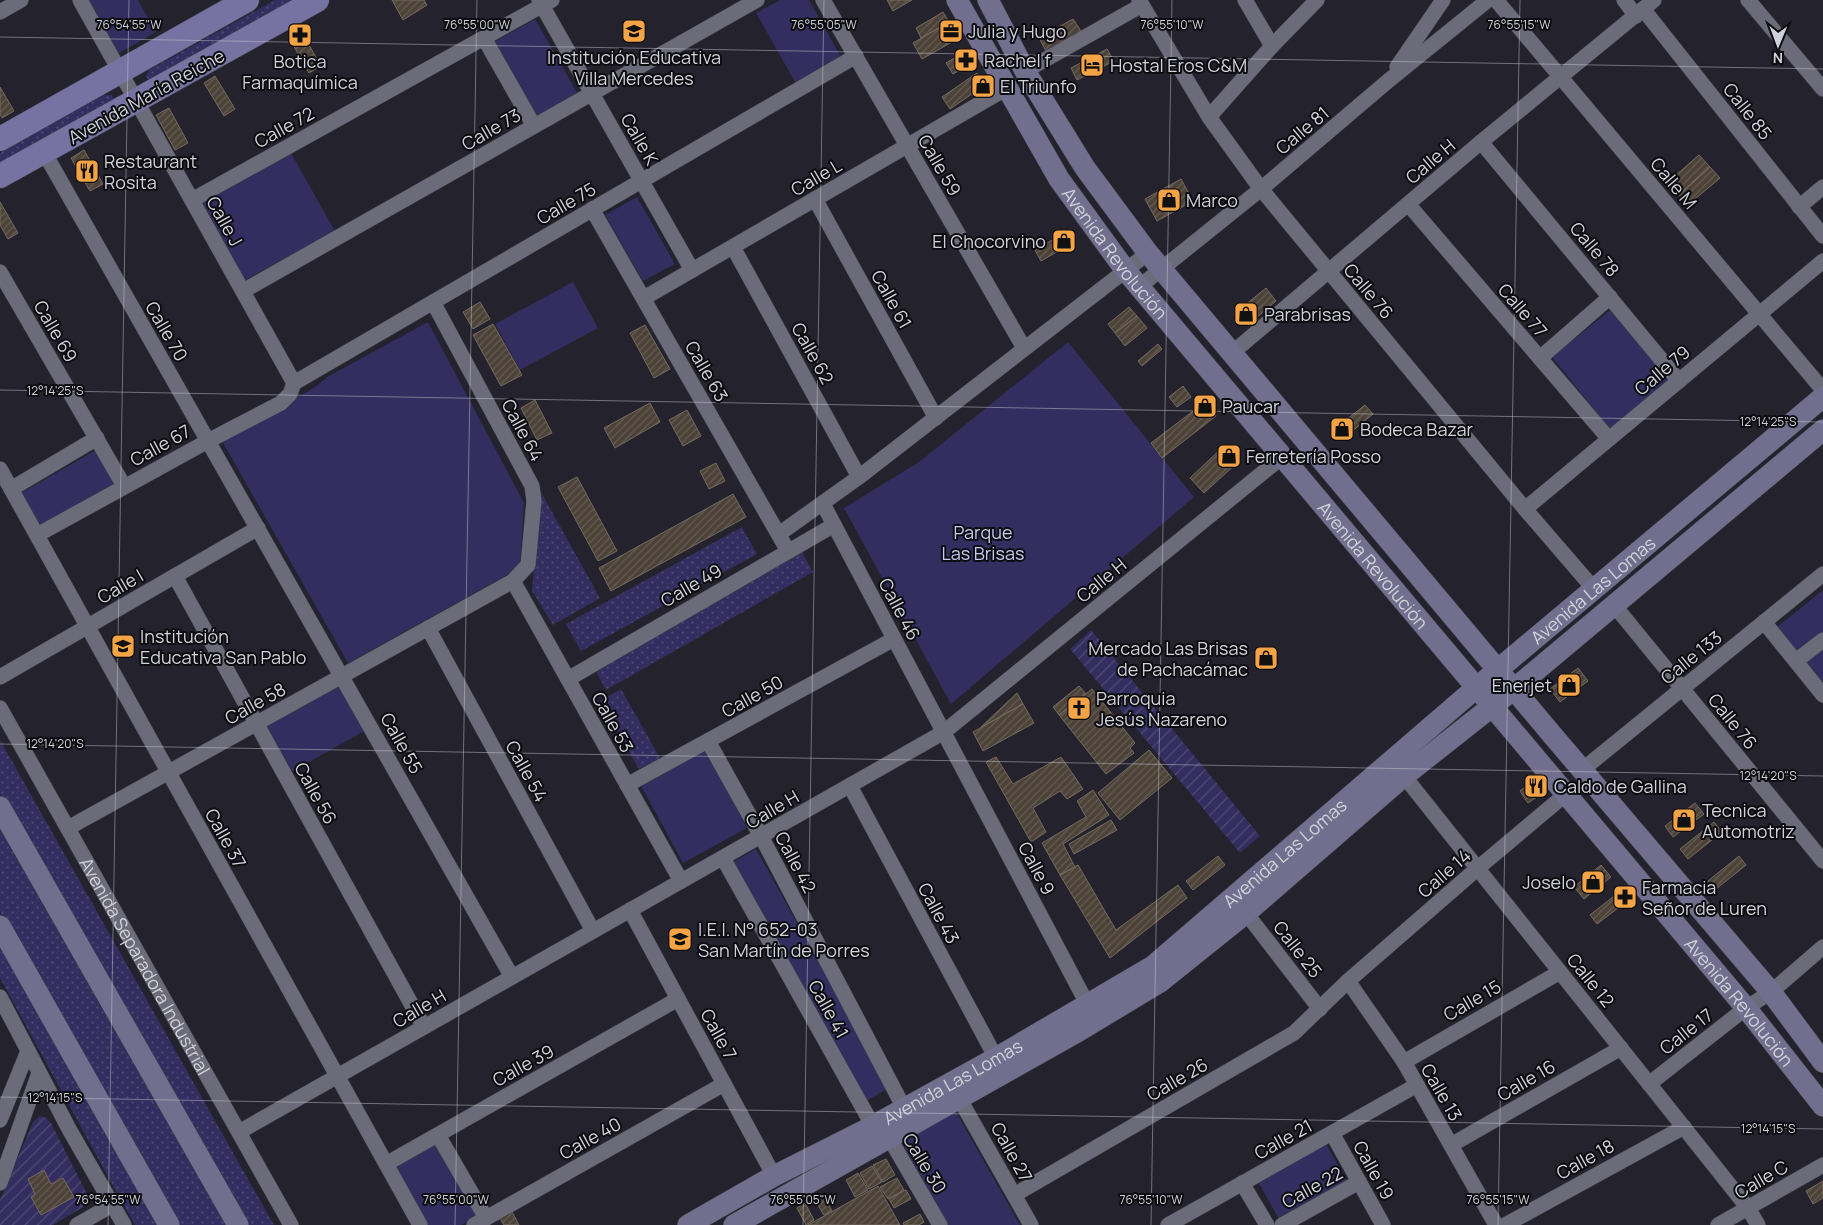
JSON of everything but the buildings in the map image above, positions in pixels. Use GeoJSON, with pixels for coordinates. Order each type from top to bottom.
{"type":"FeatureCollection","features":[{"type":"Feature","properties":{"kind":"main road","name":"Avenida María Reiche"},"geometry":{"type":"LineString","coordinates":[[0,139],[247,0]]}},
{"type":"Feature","properties":{"kind":"main road","name":"Avenida María Reiche"},"geometry":{"type":"LineString","coordinates":[[0,176],[318,0]]}},
{"type":"Feature","properties":{"kind":"street"},"geometry":{"type":"LineString","coordinates":[[0,12],[21,0]]}},
{"type":"Feature","properties":{"kind":"street","name":"Calle J"},"geometry":{"type":"LineString","coordinates":[[80,0],[294,382]]}},
{"type":"Feature","properties":{"kind":"street","name":"Calle 73"},"geometry":{"type":"LineString","coordinates":[[243,291],[757,0]]}},
{"type":"Feature","properties":{"kind":"street","name":"Calle 59"},"geometry":{"type":"LineString","coordinates":[[823,0],[1024,348]]}},
{"type":"Feature","properties":{"kind":"street","name":"Avenida Revolución"},"geometry":{"type":"LineString","coordinates":[[957,0],[1059,179],[1132,279],[1746,1008],[1823,1106]]}},
{"type":"Feature","properties":{"kind":"street","name":"Avenida Revolución"},"geometry":{"type":"LineString","coordinates":[[988,0],[1025,71],[1085,168],[1154,261],[1771,992],[1823,1062]]}},
{"type":"Feature","properties":{"kind":"street"},"geometry":{"type":"LineString","coordinates":[[1245,0],[1272,46]]}},
{"type":"Feature","properties":{"kind":"street"},"geometry":{"type":"LineString","coordinates":[[1209,116],[1272,46],[1317,0]]}},
{"type":"Feature","properties":{"kind":"street"},"geometry":{"type":"LineString","coordinates":[[1388,81],[1443,0]]}},
{"type":"Feature","properties":{"kind":"street","name":"Calle 81"},"geometry":{"type":"LineString","coordinates":[[1132,279],[1154,261],[1261,190],[1388,81],[1488,0]]}},
{"type":"Feature","properties":{"kind":"street","name":"Calle M"},"geometry":{"type":"LineString","coordinates":[[1496,0],[1823,390]]}},
{"type":"Feature","properties":{"kind":"street","name":"Calle 85"},"geometry":{"type":"LineString","coordinates":[[1624,0],[1644,8],[1823,236]]}},
{"type":"Feature","properties":{"kind":"street"},"geometry":{"type":"LineString","coordinates":[[1748,0],[1823,88]]}},
{"type":"Feature","properties":{"kind":"street","name":"Calle K"},"geometry":{"type":"LineString","coordinates":[[545,2],[592,93],[692,270]]}},
{"type":"Feature","properties":{"kind":"street","name":"Calle 72"},"geometry":{"type":"LineString","coordinates":[[192,200],[484,38],[545,2]]}},
{"type":"Feature","properties":{"kind":"street"},"geometry":{"type":"LineString","coordinates":[[1025,71],[1141,2]]}},
{"type":"Feature","properties":{"kind":"street","name":"Calle 76"},"geometry":{"type":"LineString","coordinates":[[1141,2],[1209,116],[1261,190],[1525,509],[1594,589]]}},
{"type":"Feature","properties":{"kind":"street","name":"Calle H"},"geometry":{"type":"LineString","coordinates":[[1232,353],[1644,8]]}},
{"type":"Feature","properties":{"kind":"street"},"geometry":{"type":"LineString","coordinates":[[484,38],[534,126]]}},
{"type":"Feature","properties":{"kind":"street","name":"Calle 75"},"geometry":{"type":"LineString","coordinates":[[294,382],[856,56]]}},
{"type":"Feature","properties":{"kind":"street","name":"Calle L"},"geometry":{"type":"LineString","coordinates":[[644,298],[1007,88]]}},
{"type":"Feature","properties":{"kind":"street","name":"Calle 78"},"geometry":{"type":"LineString","coordinates":[[1482,142],[1679,380]]}},
{"type":"Feature","properties":{"kind":"street","name":"Calle 70"},"geometry":{"type":"LineString","coordinates":[[44,152],[258,528]]}},
{"type":"Feature","properties":{"kind":"street"},"geometry":{"type":"LineString","coordinates":[[1800,207],[1823,187]]}},
{"type":"Feature","properties":{"kind":"street","name":"Calle 61"},"geometry":{"type":"LineString","coordinates":[[816,199],[936,418]]}},
{"type":"Feature","properties":{"kind":"street","name":"Calle 77"},"geometry":{"type":"LineString","coordinates":[[1408,204],[1609,439]]}},
{"type":"Feature","properties":{"kind":"street","name":"Calle 63"},"geometry":{"type":"LineString","coordinates":[[592,209],[788,551]]}},
{"type":"Feature","properties":{"kind":"street","name":"Calle 62"},"geometry":{"type":"LineString","coordinates":[[733,247],[860,477]]}},
{"type":"Feature","properties":{"kind":"street"},"geometry":{"type":"LineString","coordinates":[[779,534],[860,477],[1024,348],[1132,279],[1154,261]]}},
{"type":"Feature","properties":{"kind":"street","name":"Calle 79"},"geometry":{"type":"LineString","coordinates":[[1525,509],[1823,261]]}},
{"type":"Feature","properties":{"kind":"street","name":"Calle 69"},"geometry":{"type":"LineString","coordinates":[[0,272],[124,486]]}},
{"type":"Feature","properties":{"kind":"street"},"geometry":{"type":"LineString","coordinates":[[1540,358],[1610,297]]}},
{"type":"Feature","properties":{"kind":"street","name":"Calle 64"},"geometry":{"type":"LineString","coordinates":[[433,302],[532,486],[534,501],[528,565],[513,581]]}},
{"type":"Feature","properties":{"kind":"street","name":"Calle 67"},"geometry":{"type":"LineString","coordinates":[[37,535],[124,486],[281,403],[290,394],[294,382]]}},
{"type":"Feature","properties":{"kind":"street","name":"Avenida Las Lomas"},"geometry":{"type":"LineString","coordinates":[[745,1222],[960,1098],[1092,1013],[1153,966],[1476,688],[1823,396]]}},
{"type":"Feature","properties":{"kind":"street","name":"Avenida Las Lomas"},"geometry":{"type":"LineString","coordinates":[[688,1225],[774,1176],[873,1126],[996,1058],[1160,982],[1246,913],[1404,776],[1514,689],[1823,430]]}},
{"type":"Feature","properties":{"kind":"street"},"geometry":{"type":"LineString","coordinates":[[11,489],[97,438]]}},
{"type":"Feature","properties":{"kind":"street","name":"Calle H"},"geometry":{"type":"LineString","coordinates":[[239,1132],[944,732],[1282,457]]}},
{"type":"Feature","properties":{"kind":"street","name":"Calle 37"},"geometry":{"type":"LineString","coordinates":[[0,470],[420,1225]]}},
{"type":"Feature","properties":{"kind":"street","name":"Calle 46"},"geometry":{"type":"LineString","coordinates":[[823,504],[944,732]]}},
{"type":"Feature","properties":{"kind":"street","name":"Calle 49"},"geometry":{"type":"LineString","coordinates":[[568,679],[834,524]]}},
{"type":"Feature","properties":{"kind":"street","name":"Calle I"},"geometry":{"type":"LineString","coordinates":[[0,677],[258,528]]}},
{"type":"Feature","properties":{"kind":"street","name":"Calle 55"},"geometry":{"type":"LineString","coordinates":[[258,528],[512,977]]}},
{"type":"Feature","properties":{"kind":"street","name":"Calle 133"},"geometry":{"type":"LineString","coordinates":[[1582,770],[1823,574]]}},
{"type":"Feature","properties":{"kind":"street","name":"Calle 56"},"geometry":{"type":"LineString","coordinates":[[176,576],[424,1027]]}},
{"type":"Feature","properties":{"kind":"street","name":"Calle 58"},"geometry":{"type":"LineString","coordinates":[[68,828],[513,581]]}},
{"type":"Feature","properties":{"kind":"street","name":"Calle 53"},"geometry":{"type":"LineString","coordinates":[[513,581],[681,881]]}},
{"type":"Feature","properties":{"kind":"street","name":"Calle 76"},"geometry":{"type":"LineString","coordinates":[[1614,604],[1823,861]]}},
{"type":"Feature","properties":{"kind":"street"},"geometry":{"type":"LineString","coordinates":[[1764,622],[1823,695]]}},
{"type":"Feature","properties":{"kind":"street","name":"Calle 54"},"geometry":{"type":"LineString","coordinates":[[428,628],[594,931]]}},
{"type":"Feature","properties":{"kind":"street","name":"Calle 50"},"geometry":{"type":"LineString","coordinates":[[627,785],[894,639]]}},
{"type":"Feature","properties":{"kind":"street"},"geometry":{"type":"LineString","coordinates":[[1796,661],[1823,640]]}},
{"type":"Feature","properties":{"kind":"street","name":"Avenida Separadora Industrial"},"geometry":{"type":"LineString","coordinates":[[0,708],[291,1225]]}},
{"type":"Feature","properties":{"kind":"street","name":"Calle 9"},"geometry":{"type":"LineString","coordinates":[[944,732],[1092,1013]]}},
{"type":"Feature","properties":{"kind":"street","name":"Calle 42"},"geometry":{"type":"LineString","coordinates":[[708,741],[761,836],[904,1108]]}},
{"type":"Feature","properties":{"kind":"street","name":"Calle 12"},"geometry":{"type":"LineString","coordinates":[[1404,776],[1748,1208],[1758,1225]]}},
{"type":"Feature","properties":{"kind":"street","name":"Calle 43"},"geometry":{"type":"LineString","coordinates":[[850,786],[996,1058]]}},
{"type":"Feature","properties":{"kind":"street","name":"Calle 14"},"geometry":{"type":"LineString","coordinates":[[1348,981],[1566,794]]}},
{"type":"Feature","properties":{"kind":"street"},"geometry":{"type":"LineString","coordinates":[[0,807],[238,1225]]}},
{"type":"Feature","properties":{"kind":"street","name":"Calle 41"},"geometry":{"type":"LineString","coordinates":[[723,858],[873,1126]]}},
{"type":"Feature","properties":{"kind":"street","name":"Calle 7"},"geometry":{"type":"LineString","coordinates":[[630,910],[774,1176]]}},
{"type":"Feature","properties":{"kind":"street","name":"Calle 25"},"geometry":{"type":"LineString","coordinates":[[1246,913],[1320,1009]]}},
{"type":"Feature","properties":{"kind":"street"},"geometry":{"type":"LineString","coordinates":[[0,926],[169,1225]]}},
{"type":"Feature","properties":{"kind":"street","name":"Calle 17"},"geometry":{"type":"LineString","coordinates":[[1650,1084],[1746,1008],[1771,992],[1823,947]]}},
{"type":"Feature","properties":{"kind":"street","name":"Calle 15"},"geometry":{"type":"LineString","coordinates":[[1404,1062],[1560,972]]}},
{"type":"Feature","properties":{"kind":"street","name":"Calle 26"},"geometry":{"type":"LineString","coordinates":[[1014,1195],[1294,1033],[1348,981]]}},
{"type":"Feature","properties":{"kind":"street","name":"Calle 13"},"geometry":{"type":"LineString","coordinates":[[1348,981],[1404,1062],[1496,1225]]}},
{"type":"Feature","properties":{"kind":"street"},"geometry":{"type":"LineString","coordinates":[[0,997],[39,1073],[124,1225]]}},
{"type":"Feature","properties":{"kind":"street","name":"Calle 39"},"geometry":{"type":"LineString","coordinates":[[386,1164],[678,999]]}},
{"type":"Feature","properties":{"kind":"street","name":"Calle 16"},"geometry":{"type":"LineString","coordinates":[[1451,1145],[1621,1048]]}},
{"type":"Feature","properties":{"kind":"street"},"geometry":{"type":"LineString","coordinates":[[0,1120],[7,1085],[28,1051]]}},
{"type":"Feature","properties":{"kind":"street"},"geometry":{"type":"LineString","coordinates":[[0,1182],[39,1073]]}},
{"type":"Feature","properties":{"kind":"street","name":"Calle 40"},"geometry":{"type":"LineString","coordinates":[[480,1222],[724,1084]]}},
{"type":"Feature","properties":{"kind":"street"},"geometry":{"type":"LineString","coordinates":[[7,1085],[31,1095]]}},
{"type":"Feature","properties":{"kind":"street","name":"Calle 21"},"geometry":{"type":"LineString","coordinates":[[1168,1225],[1417,1085]]}},
{"type":"Feature","properties":{"kind":"street","name":"Calle 27"},"geometry":{"type":"LineString","coordinates":[[960,1098],[1031,1225]]}},
{"type":"Feature","properties":{"kind":"street","name":"Calle 30"},"geometry":{"type":"LineString","coordinates":[[873,1126],[890,1139],[940,1225]]}},
{"type":"Feature","properties":{"kind":"street","name":"Calle 18"},"geometry":{"type":"LineString","coordinates":[[1505,1225],[1684,1127]]}},
{"type":"Feature","properties":{"kind":"street","name":"Calle 19"},"geometry":{"type":"LineString","coordinates":[[1332,1133],[1383,1225]]}},
{"type":"Feature","properties":{"kind":"street"},"geometry":{"type":"LineString","coordinates":[[438,1135],[480,1222]]}},
{"type":"Feature","properties":{"kind":"street","name":"Calle C"},"geometry":{"type":"LineString","coordinates":[[1718,1225],[1823,1165]]}},
{"type":"Feature","properties":{"kind":"street","name":"Calle 22"},"geometry":{"type":"LineString","coordinates":[[1282,1225],[1360,1182]]}},
{"type":"Feature","properties":{"kind":"street"},"geometry":{"type":"LineString","coordinates":[[1242,1183],[1266,1225]]}},
{"type":"Feature","properties":{"kind":"street"},"geometry":{"type":"LineString","coordinates":[[738,1198],[745,1222]]}},
{"type":"Feature","properties":{"kind":"street"},"geometry":{"type":"LineString","coordinates":[[77,1225],[112,1205]]}},
{"type":"Feature","properties":{"kind":"green space"},"geometry":{"type":"Polygon","coordinates":[[[84,0],[138,0],[156,32],[116,55],[84,0]]]}},
{"type":"Feature","properties":{"kind":"green space"},"geometry":{"type":"Polygon","coordinates":[[[275,0],[300,0],[149,81],[146,76],[149,70],[275,0]]]}},
{"type":"Feature","properties":{"kind":"green space"},"geometry":{"type":"Polygon","coordinates":[[[780,0],[809,0],[841,57],[795,82],[756,13],[780,0]]]}},
{"type":"Feature","properties":{"kind":"green space"},"geometry":{"type":"Polygon","coordinates":[[[535,19],[578,94],[530,121],[487,46],[535,19]]]}},
{"type":"Feature","properties":{"kind":"green space"},"geometry":{"type":"Polygon","coordinates":[[[104,95],[112,95],[114,99],[0,168],[0,153],[104,95]]]}},
{"type":"Feature","properties":{"kind":"green space"},"geometry":{"type":"Polygon","coordinates":[[[291,153],[335,231],[245,280],[202,203],[291,153]]]}},
{"type":"Feature","properties":{"kind":"green space"},"geometry":{"type":"Polygon","coordinates":[[[637,197],[675,264],[643,281],[605,215],[637,197]]]}},
{"type":"Feature","properties":{"kind":"green space"},"geometry":{"type":"Polygon","coordinates":[[[573,282],[598,328],[520,370],[495,324],[573,282]]]}},
{"type":"Feature","properties":{"kind":"green space"},"geometry":{"type":"Polygon","coordinates":[[[1614,307],[1673,379],[1610,429],[1552,357],[1614,307]]]}},
{"type":"Feature","properties":{"kind":"green space"},"geometry":{"type":"Polygon","coordinates":[[[428,322],[524,503],[520,565],[514,571],[348,663],[222,441],[315,387],[327,377],[428,322]]]}},
{"type":"Feature","properties":{"kind":"green space","name":"Parque Las Brisas"},"geometry":{"type":"Polygon","coordinates":[[[1068,342],[1194,497],[951,704],[844,508],[919,462],[1068,342]]]}},
{"type":"Feature","properties":{"kind":"green space"},"geometry":{"type":"Polygon","coordinates":[[[96,450],[116,484],[41,527],[21,493],[96,450]]]}},
{"type":"Feature","properties":{"kind":"green space"},"geometry":{"type":"Polygon","coordinates":[[[541,492],[600,598],[553,625],[532,591],[541,492]]]}},
{"type":"Feature","properties":{"kind":"green space"},"geometry":{"type":"Polygon","coordinates":[[[742,527],[757,554],[581,651],[566,624],[742,527]]]}},
{"type":"Feature","properties":{"kind":"green space"},"geometry":{"type":"Polygon","coordinates":[[[802,552],[813,572],[606,690],[595,670],[802,552]]]}},
{"type":"Feature","properties":{"kind":"green space"},"geometry":{"type":"Polygon","coordinates":[[[1823,590],[1823,633],[1798,653],[1777,627],[1823,590]]]}},
{"type":"Feature","properties":{"kind":"green space"},"geometry":{"type":"Polygon","coordinates":[[[1091,630],[1260,836],[1240,853],[1070,649],[1091,630]]]}},
{"type":"Feature","properties":{"kind":"green space"},"geometry":{"type":"Polygon","coordinates":[[[1823,648],[1823,682],[1806,662],[1823,648]]]}},
{"type":"Feature","properties":{"kind":"green space"},"geometry":{"type":"Polygon","coordinates":[[[340,684],[366,730],[291,772],[265,726],[340,684]]]}},
{"type":"Feature","properties":{"kind":"green space"},"geometry":{"type":"Polygon","coordinates":[[[621,689],[660,758],[639,769],[600,701],[621,689]]]}},
{"type":"Feature","properties":{"kind":"green space"},"geometry":{"type":"Polygon","coordinates":[[[0,740],[274,1225],[245,1225],[0,794],[0,740]]]}},
{"type":"Feature","properties":{"kind":"green space"},"geometry":{"type":"Polygon","coordinates":[[[705,750],[747,828],[683,863],[640,784],[705,750]]]}},
{"type":"Feature","properties":{"kind":"green space"},"geometry":{"type":"Polygon","coordinates":[[[0,820],[231,1225],[177,1225],[0,912],[0,820]]]}},
{"type":"Feature","properties":{"kind":"green space"},"geometry":{"type":"Polygon","coordinates":[[[756,849],[889,1088],[864,1102],[731,863],[756,849]]]}},
{"type":"Feature","properties":{"kind":"green space"},"geometry":{"type":"Polygon","coordinates":[[[0,943],[160,1225],[135,1225],[119,1197],[0,978],[0,943]]]}},
{"type":"Feature","properties":{"kind":"green space"},"geometry":{"type":"Polygon","coordinates":[[[955,1110],[1020,1225],[948,1225],[900,1140],[955,1110]]]}},
{"type":"Feature","properties":{"kind":"green space"},"geometry":{"type":"Polygon","coordinates":[[[40,1116],[46,1118],[51,1123],[87,1194],[83,1207],[53,1225],[0,1225],[0,1200],[33,1122],[40,1116]]]}},
{"type":"Feature","properties":{"kind":"green space"},"geometry":{"type":"Polygon","coordinates":[[[436,1141],[477,1216],[461,1225],[427,1225],[393,1164],[436,1141]]]}},
{"type":"Feature","properties":{"kind":"green space"},"geometry":{"type":"Polygon","coordinates":[[[1326,1144],[1347,1181],[1279,1219],[1258,1182],[1326,1144]]]}},
{"type":"Feature","properties":{"kind":"place","name":"Institución Educativa Villa Mercedes"},"geometry":{"type":"Point","coordinates":[634,31]}},
{"type":"Feature","properties":{"kind":"place","name":"Julia y Hugo"},"geometry":{"type":"Point","coordinates":[951,31]}},
{"type":"Feature","properties":{"kind":"place","name":"Botica Farmaquímica"},"geometry":{"type":"Point","coordinates":[300,35]}},
{"type":"Feature","properties":{"kind":"place","name":"Rachel f"},"geometry":{"type":"Point","coordinates":[966,60]}},
{"type":"Feature","properties":{"kind":"place","name":"Hostal Eros C&M"},"geometry":{"type":"Point","coordinates":[1092,65]}},
{"type":"Feature","properties":{"kind":"place","name":"El Triunfo"},"geometry":{"type":"Point","coordinates":[983,86]}},
{"type":"Feature","properties":{"kind":"place","name":"Restaurant Rosita"},"geometry":{"type":"Point","coordinates":[87,171]}},
{"type":"Feature","properties":{"kind":"place","name":"Marco"},"geometry":{"type":"Point","coordinates":[1169,200]}},
{"type":"Feature","properties":{"kind":"place","name":"El Chocorvino"},"geometry":{"type":"Point","coordinates":[1064,241]}},
{"type":"Feature","properties":{"kind":"place","name":"Parabrisas"},"geometry":{"type":"Point","coordinates":[1246,314]}},
{"type":"Feature","properties":{"kind":"place","name":"Paucar"},"geometry":{"type":"Point","coordinates":[1205,406]}},
{"type":"Feature","properties":{"kind":"place","name":"Bodeca Bazar"},"geometry":{"type":"Point","coordinates":[1342,429]}},
{"type":"Feature","properties":{"kind":"place","name":"Ferretería Posso"},"geometry":{"type":"Point","coordinates":[1229,456]}},
{"type":"Feature","properties":{"kind":"place","name":"Institución Educativa San Pablo"},"geometry":{"type":"Point","coordinates":[123,646]}},
{"type":"Feature","properties":{"kind":"place","name":"Mercado Las Brisas de Pachacámac"},"geometry":{"type":"Point","coordinates":[1266,658]}},
{"type":"Feature","properties":{"kind":"place","name":"Enerjet"},"geometry":{"type":"Point","coordinates":[1569,685]}},
{"type":"Feature","properties":{"kind":"place","name":"Parroquia Jesús Nazareno"},"geometry":{"type":"Point","coordinates":[1079,708]}},
{"type":"Feature","properties":{"kind":"place","name":"Caldo de Gallina"},"geometry":{"type":"Point","coordinates":[1536,786]}},
{"type":"Feature","properties":{"kind":"place","name":"Tecnica Automotriz"},"geometry":{"type":"Point","coordinates":[1684,820]}},
{"type":"Feature","properties":{"kind":"place","name":"Joselo"},"geometry":{"type":"Point","coordinates":[1593,882]}},
{"type":"Feature","properties":{"kind":"place","name":"Farmacia Señor de Luren"},"geometry":{"type":"Point","coordinates":[1625,897]}},
{"type":"Feature","properties":{"kind":"place","name":"I.E.I. N° 652-03 San Martín de Porres"},"geometry":{"type":"Point","coordinates":[680,939]}}]}
